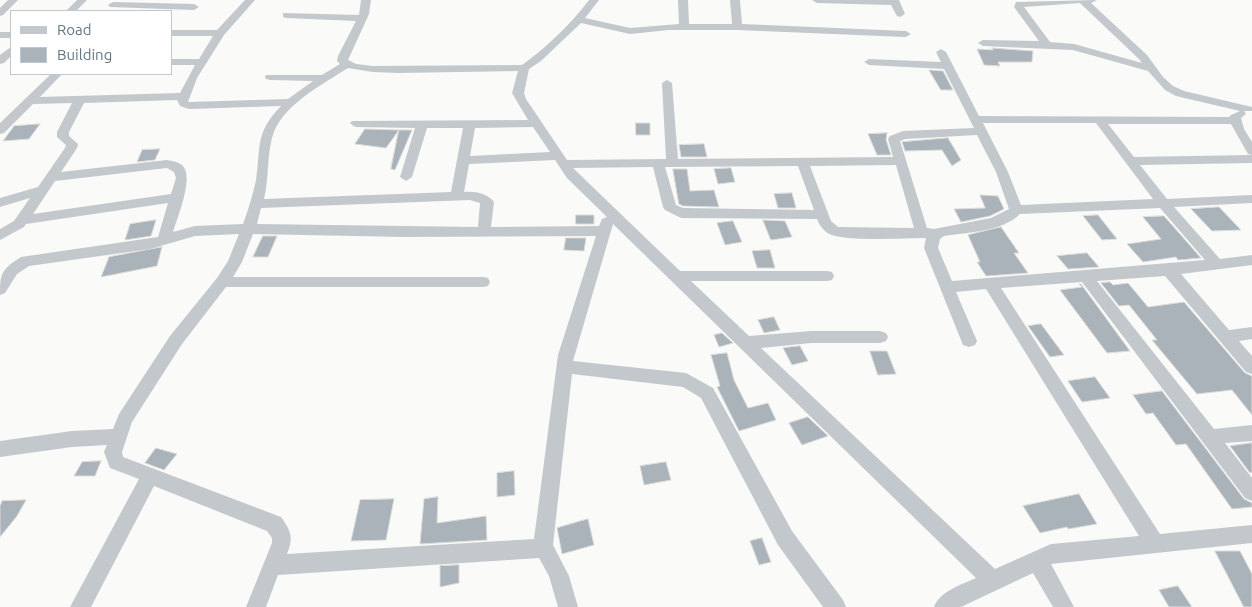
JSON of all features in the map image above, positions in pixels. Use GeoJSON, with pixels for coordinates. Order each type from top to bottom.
{"type":"FeatureCollection","features":[{"type":"Feature","properties":{"kind":"street"},"geometry":{"type":"LineString","coordinates":[[0,13],[13,0]]}},
{"type":"Feature","properties":{"kind":"street"},"geometry":{"type":"LineString","coordinates":[[72,10],[82,0]]}},
{"type":"Feature","properties":{"kind":"street"},"geometry":{"type":"LineString","coordinates":[[250,0],[220,32],[192,78],[182,101],[189,106],[291,102]]}},
{"type":"Feature","properties":{"kind":"street"},"geometry":{"type":"LineString","coordinates":[[345,65],[342,61],[343,56],[362,18],[366,0]]}},
{"type":"Feature","properties":{"kind":"street"},"geometry":{"type":"LineString","coordinates":[[594,0],[579,20],[537,59],[524,68],[518,93],[560,160],[571,175],[993,581]]}},
{"type":"Feature","properties":{"kind":"street"},"geometry":{"type":"LineString","coordinates":[[683,0],[684,27]]}},
{"type":"Feature","properties":{"kind":"street"},"geometry":{"type":"LineString","coordinates":[[735,0],[737,27]]}},
{"type":"Feature","properties":{"kind":"street"},"geometry":{"type":"LineString","coordinates":[[817,0],[894,1],[900,14]]}},
{"type":"Feature","properties":{"kind":"street"},"geometry":{"type":"LineString","coordinates":[[1083,0],[1150,64],[1151,69],[1164,84],[1180,94],[1250,107]]}},
{"type":"Feature","properties":{"kind":"street"},"geometry":{"type":"LineString","coordinates":[[1047,45],[1018,7],[1019,4],[1023,2],[1096,0]]}},
{"type":"Feature","properties":{"kind":"street"},"geometry":{"type":"LineString","coordinates":[[113,5],[197,4]]}},
{"type":"Feature","properties":{"kind":"street"},"geometry":{"type":"LineString","coordinates":[[172,32],[197,4]]}},
{"type":"Feature","properties":{"kind":"street"},"geometry":{"type":"LineString","coordinates":[[286,15],[362,18]]}},
{"type":"Feature","properties":{"kind":"street"},"geometry":{"type":"LineString","coordinates":[[579,20],[630,31],[684,27],[737,27],[906,34]]}},
{"type":"Feature","properties":{"kind":"street"},"geometry":{"type":"LineString","coordinates":[[172,33],[220,32]]}},
{"type":"Feature","properties":{"kind":"street"},"geometry":{"type":"LineString","coordinates":[[983,43],[1074,47],[1151,69]]}},
{"type":"Feature","properties":{"kind":"street"},"geometry":{"type":"LineString","coordinates":[[0,61],[10,51]]}},
{"type":"Feature","properties":{"kind":"street"},"geometry":{"type":"LineString","coordinates":[[941,52],[1002,172],[1016,210]]}},
{"type":"Feature","properties":{"kind":"street"},"geometry":{"type":"LineString","coordinates":[[172,62],[201,62]]}},
{"type":"Feature","properties":{"kind":"street"},"geometry":{"type":"LineString","coordinates":[[869,62],[948,66]]}},
{"type":"Feature","properties":{"kind":"street"},"geometry":{"type":"LineString","coordinates":[[256,607],[282,543],[282,535],[274,524],[116,462],[113,452],[126,419],[176,340],[222,282],[235,262],[248,229],[262,180],[266,137],[275,119],[291,102],[322,78],[345,65],[423,70],[509,66],[524,68]]}},
{"type":"Feature","properties":{"kind":"street"},"geometry":{"type":"LineString","coordinates":[[0,130],[56,75]]}},
{"type":"Feature","properties":{"kind":"street"},"geometry":{"type":"LineString","coordinates":[[270,77],[322,78]]}},
{"type":"Feature","properties":{"kind":"street"},"geometry":{"type":"LineString","coordinates":[[667,83],[665,163],[670,206],[681,214],[822,215]]}},
{"type":"Feature","properties":{"kind":"street"},"geometry":{"type":"LineString","coordinates":[[29,101],[184,96]]}},
{"type":"Feature","properties":{"kind":"street"},"geometry":{"type":"LineString","coordinates":[[0,235],[19,224],[71,148],[72,144],[63,136],[80,99]]}},
{"type":"Feature","properties":{"kind":"street"},"geometry":{"type":"LineString","coordinates":[[1250,107],[1235,117],[1238,129],[1252,150]]}},
{"type":"Feature","properties":{"kind":"street"},"geometry":{"type":"LineString","coordinates":[[975,119],[1236,121]]}},
{"type":"Feature","properties":{"kind":"street"},"geometry":{"type":"LineString","coordinates":[[1099,119],[1163,203],[1216,264]]}},
{"type":"Feature","properties":{"kind":"street"},"geometry":{"type":"LineString","coordinates":[[356,123],[470,126],[536,123]]}},
{"type":"Feature","properties":{"kind":"street"},"geometry":{"type":"LineString","coordinates":[[406,177],[422,125]]}},
{"type":"Feature","properties":{"kind":"street"},"geometry":{"type":"LineString","coordinates":[[457,196],[470,126]]}},
{"type":"Feature","properties":{"kind":"street"},"geometry":{"type":"LineString","coordinates":[[969,341],[931,248],[932,239],[901,162],[894,139],[896,137],[981,131]]}},
{"type":"Feature","properties":{"kind":"street"},"geometry":{"type":"LineString","coordinates":[[1131,161],[1252,159]]}},
{"type":"Feature","properties":{"kind":"street"},"geometry":{"type":"LineString","coordinates":[[464,160],[665,163],[901,162]]}},
{"type":"Feature","properties":{"kind":"street"},"geometry":{"type":"LineString","coordinates":[[802,161],[824,223],[833,230],[843,233],[929,233],[1002,221],[1012,216],[1016,210]]}},
{"type":"Feature","properties":{"kind":"street"},"geometry":{"type":"LineString","coordinates":[[50,177],[167,164],[175,166],[182,174],[164,241]]}},
{"type":"Feature","properties":{"kind":"street"},"geometry":{"type":"LineString","coordinates":[[0,203],[41,190]]}},
{"type":"Feature","properties":{"kind":"street"},"geometry":{"type":"LineString","coordinates":[[256,204],[470,196],[482,198],[487,202],[484,232]]}},
{"type":"Feature","properties":{"kind":"street"},"geometry":{"type":"LineString","coordinates":[[21,220],[176,198]]}},
{"type":"Feature","properties":{"kind":"street"},"geometry":{"type":"LineString","coordinates":[[1016,210],[1252,199]]}},
{"type":"Feature","properties":{"kind":"street"},"geometry":{"type":"LineString","coordinates":[[568,607],[562,580],[552,558],[543,548],[566,355],[610,212]]}},
{"type":"Feature","properties":{"kind":"street"},"geometry":{"type":"LineString","coordinates":[[1,284],[12,270],[26,260],[164,241],[195,231],[248,229],[484,232],[604,231]]}},
{"type":"Feature","properties":{"kind":"street"},"geometry":{"type":"LineString","coordinates":[[947,288],[1169,270],[1252,260]]}},
{"type":"Feature","properties":{"kind":"street"},"geometry":{"type":"LineString","coordinates":[[1169,270],[1252,368]]}},
{"type":"Feature","properties":{"kind":"street"},"geometry":{"type":"LineString","coordinates":[[676,276],[827,276]]}},
{"type":"Feature","properties":{"kind":"street"},"geometry":{"type":"LineString","coordinates":[[1086,277],[1252,492]]}},
{"type":"Feature","properties":{"kind":"street"},"geometry":{"type":"LineString","coordinates":[[222,282],[483,282]]}},
{"type":"Feature","properties":{"kind":"street"},"geometry":{"type":"LineString","coordinates":[[990,284],[1155,544]]}},
{"type":"Feature","properties":{"kind":"street"},"geometry":{"type":"LineString","coordinates":[[1226,336],[1252,333]]}},
{"type":"Feature","properties":{"kind":"street"},"geometry":{"type":"LineString","coordinates":[[745,343],[810,337],[880,336]]}},
{"type":"Feature","properties":{"kind":"street"},"geometry":{"type":"LineString","coordinates":[[565,367],[686,380],[707,393],[785,538],[836,607]]}},
{"type":"Feature","properties":{"kind":"street"},"geometry":{"type":"LineString","coordinates":[[1210,437],[1252,433]]}},
{"type":"Feature","properties":{"kind":"street"},"geometry":{"type":"LineString","coordinates":[[0,449],[72,438],[118,437]]}},
{"type":"Feature","properties":{"kind":"street"},"geometry":{"type":"LineString","coordinates":[[80,607],[150,476]]}},
{"type":"Feature","properties":{"kind":"street"},"geometry":{"type":"LineString","coordinates":[[944,607],[956,598],[1050,554],[1252,534]]}},
{"type":"Feature","properties":{"kind":"street"},"geometry":{"type":"LineString","coordinates":[[272,564],[543,548]]}},
{"type":"Feature","properties":{"kind":"street"},"geometry":{"type":"LineString","coordinates":[[1037,560],[1064,607]]}},
{"type":"Feature","properties":{"kind":"building"},"geometry":{"type":"Polygon","coordinates":[[[992,48],[1033,51],[1032,62],[998,62],[1000,66],[984,65],[977,49],[993,50],[992,48]]]}},
{"type":"Feature","properties":{"kind":"building"},"geometry":{"type":"Polygon","coordinates":[[[929,70],[943,71],[953,90],[941,90],[929,70]]]}},
{"type":"Feature","properties":{"kind":"building"},"geometry":{"type":"Polygon","coordinates":[[[636,123],[650,123],[650,135],[636,135],[636,123]]]}},
{"type":"Feature","properties":{"kind":"building"},"geometry":{"type":"Polygon","coordinates":[[[40,124],[29,139],[3,141],[14,126],[40,124]]]}},
{"type":"Feature","properties":{"kind":"building"},"geometry":{"type":"Polygon","coordinates":[[[365,129],[399,130],[386,148],[355,144],[365,129]]]}},
{"type":"Feature","properties":{"kind":"building"},"geometry":{"type":"Polygon","coordinates":[[[399,130],[412,130],[395,170],[391,169],[399,130]]]}},
{"type":"Feature","properties":{"kind":"building"},"geometry":{"type":"Polygon","coordinates":[[[887,133],[886,140],[891,155],[877,155],[868,134],[887,133]]]}},
{"type":"Feature","properties":{"kind":"building"},"geometry":{"type":"Polygon","coordinates":[[[948,138],[961,160],[952,166],[942,150],[905,151],[902,142],[948,138]]]}},
{"type":"Feature","properties":{"kind":"building"},"geometry":{"type":"Polygon","coordinates":[[[704,144],[707,157],[681,157],[679,145],[704,144]]]}},
{"type":"Feature","properties":{"kind":"building"},"geometry":{"type":"Polygon","coordinates":[[[160,149],[155,160],[137,162],[142,150],[160,149]]]}},
{"type":"Feature","properties":{"kind":"building"},"geometry":{"type":"Polygon","coordinates":[[[731,168],[735,182],[718,184],[714,169],[731,168]]]}},
{"type":"Feature","properties":{"kind":"building"},"geometry":{"type":"Polygon","coordinates":[[[673,169],[687,169],[690,191],[714,190],[719,207],[683,206],[679,204],[673,169]]]}},
{"type":"Feature","properties":{"kind":"building"},"geometry":{"type":"Polygon","coordinates":[[[792,193],[796,208],[778,208],[774,194],[792,193]]]}},
{"type":"Feature","properties":{"kind":"building"},"geometry":{"type":"Polygon","coordinates":[[[980,195],[998,196],[1004,209],[990,216],[961,222],[954,209],[985,208],[980,195]]]}},
{"type":"Feature","properties":{"kind":"building"},"geometry":{"type":"Polygon","coordinates":[[[1219,207],[1241,230],[1212,231],[1191,209],[1219,207]]]}},
{"type":"Feature","properties":{"kind":"building"},"geometry":{"type":"Polygon","coordinates":[[[576,215],[594,215],[594,224],[576,224],[576,215]]]}},
{"type":"Feature","properties":{"kind":"building"},"geometry":{"type":"Polygon","coordinates":[[[1098,215],[1117,239],[1102,240],[1083,216],[1098,215]]]}},
{"type":"Feature","properties":{"kind":"building"},"geometry":{"type":"Polygon","coordinates":[[[1164,216],[1201,258],[1178,260],[1176,257],[1143,262],[1127,244],[1161,239],[1143,217],[1164,216]]]}},
{"type":"Feature","properties":{"kind":"building"},"geometry":{"type":"Polygon","coordinates":[[[156,220],[151,236],[125,240],[130,224],[156,220]]]}},
{"type":"Feature","properties":{"kind":"building"},"geometry":{"type":"Polygon","coordinates":[[[763,220],[785,221],[792,237],[771,240],[763,220]]]}},
{"type":"Feature","properties":{"kind":"building"},"geometry":{"type":"Polygon","coordinates":[[[733,221],[742,242],[725,245],[717,223],[733,221]]]}},
{"type":"Feature","properties":{"kind":"building"},"geometry":{"type":"Polygon","coordinates":[[[1001,227],[1019,253],[1014,253],[1028,273],[986,276],[977,262],[980,262],[968,235],[1001,227]]]}},
{"type":"Feature","properties":{"kind":"building"},"geometry":{"type":"Polygon","coordinates":[[[263,236],[277,236],[268,257],[253,257],[263,236]]]}},
{"type":"Feature","properties":{"kind":"building"},"geometry":{"type":"Polygon","coordinates":[[[566,238],[586,238],[584,251],[564,250],[566,238]]]}},
{"type":"Feature","properties":{"kind":"building"},"geometry":{"type":"Polygon","coordinates":[[[162,247],[157,266],[101,277],[109,257],[162,247]]]}},
{"type":"Feature","properties":{"kind":"building"},"geometry":{"type":"Polygon","coordinates":[[[770,250],[775,268],[757,268],[752,251],[770,250]]]}},
{"type":"Feature","properties":{"kind":"building"},"geometry":{"type":"Polygon","coordinates":[[[1087,253],[1099,267],[1068,269],[1057,256],[1087,253]]]}},
{"type":"Feature","properties":{"kind":"building"},"geometry":{"type":"Polygon","coordinates":[[[1110,282],[1113,285],[1128,283],[1148,307],[1184,302],[1245,373],[1252,376],[1252,415],[1232,390],[1197,394],[1152,340],[1157,340],[1129,305],[1119,306],[1101,283],[1110,282]]]}},
{"type":"Feature","properties":{"kind":"building"},"geometry":{"type":"Polygon","coordinates":[[[1079,284],[1081,284],[1130,351],[1107,353],[1060,290],[1082,287],[1079,284]]]}},
{"type":"Feature","properties":{"kind":"building"},"geometry":{"type":"Polygon","coordinates":[[[774,317],[780,330],[764,333],[758,320],[774,317]]]}},
{"type":"Feature","properties":{"kind":"building"},"geometry":{"type":"Polygon","coordinates":[[[1041,324],[1064,355],[1050,357],[1028,326],[1041,324]]]}},
{"type":"Feature","properties":{"kind":"building"},"geometry":{"type":"Polygon","coordinates":[[[722,333],[733,343],[719,347],[714,335],[722,333]]]}},
{"type":"Feature","properties":{"kind":"building"},"geometry":{"type":"Polygon","coordinates":[[[800,346],[808,361],[792,365],[783,348],[800,346]]]}},
{"type":"Feature","properties":{"kind":"building"},"geometry":{"type":"Polygon","coordinates":[[[870,351],[887,351],[896,374],[878,375],[870,351]]]}},
{"type":"Feature","properties":{"kind":"building"},"geometry":{"type":"Polygon","coordinates":[[[727,353],[734,380],[748,408],[768,403],[776,420],[739,431],[717,387],[720,386],[711,355],[727,353]]]}},
{"type":"Feature","properties":{"kind":"building"},"geometry":{"type":"Polygon","coordinates":[[[1095,377],[1110,398],[1082,402],[1068,381],[1095,377]]]}},
{"type":"Feature","properties":{"kind":"building"},"geometry":{"type":"Polygon","coordinates":[[[1162,391],[1244,499],[1252,503],[1252,507],[1232,509],[1186,444],[1176,445],[1153,413],[1146,414],[1133,395],[1162,391]]]}},
{"type":"Feature","properties":{"kind":"building"},"geometry":{"type":"Polygon","coordinates":[[[808,417],[828,436],[802,445],[789,423],[808,417]]]}},
{"type":"Feature","properties":{"kind":"building"},"geometry":{"type":"Polygon","coordinates":[[[1252,443],[1252,472],[1250,473],[1230,446],[1252,443]]]}},
{"type":"Feature","properties":{"kind":"building"},"geometry":{"type":"Polygon","coordinates":[[[156,448],[177,454],[164,470],[145,463],[156,448]]]}},
{"type":"Feature","properties":{"kind":"building"},"geometry":{"type":"Polygon","coordinates":[[[101,461],[95,476],[74,476],[82,462],[101,461]]]}},
{"type":"Feature","properties":{"kind":"building"},"geometry":{"type":"Polygon","coordinates":[[[666,462],[671,480],[644,485],[640,466],[666,462]]]}},
{"type":"Feature","properties":{"kind":"building"},"geometry":{"type":"Polygon","coordinates":[[[514,471],[515,495],[497,497],[497,473],[514,471]]]}},
{"type":"Feature","properties":{"kind":"building"},"geometry":{"type":"Polygon","coordinates":[[[1079,494],[1097,524],[1068,529],[1067,527],[1040,533],[1023,506],[1079,494]]]}},
{"type":"Feature","properties":{"kind":"building"},"geometry":{"type":"Polygon","coordinates":[[[438,497],[437,523],[486,516],[487,540],[420,544],[424,499],[438,497]]]}},
{"type":"Feature","properties":{"kind":"building"},"geometry":{"type":"Polygon","coordinates":[[[394,499],[386,540],[351,541],[360,500],[394,499]]]}},
{"type":"Feature","properties":{"kind":"building"},"geometry":{"type":"Polygon","coordinates":[[[26,500],[17,516],[0,537],[0,506],[2,501],[26,500]]]}},
{"type":"Feature","properties":{"kind":"building"},"geometry":{"type":"Polygon","coordinates":[[[588,519],[594,545],[562,554],[557,528],[588,519]]]}},
{"type":"Feature","properties":{"kind":"building"},"geometry":{"type":"Polygon","coordinates":[[[762,538],[771,562],[759,565],[750,541],[762,538]]]}},
{"type":"Feature","properties":{"kind":"building"},"geometry":{"type":"Polygon","coordinates":[[[1215,551],[1240,551],[1252,574],[1252,607],[1244,607],[1215,551]]]}},
{"type":"Feature","properties":{"kind":"building"},"geometry":{"type":"Polygon","coordinates":[[[459,565],[459,583],[440,587],[440,566],[459,565]]]}},
{"type":"Feature","properties":{"kind":"building"},"geometry":{"type":"Polygon","coordinates":[[[1178,586],[1192,607],[1169,607],[1159,590],[1178,586]]]}}]}
